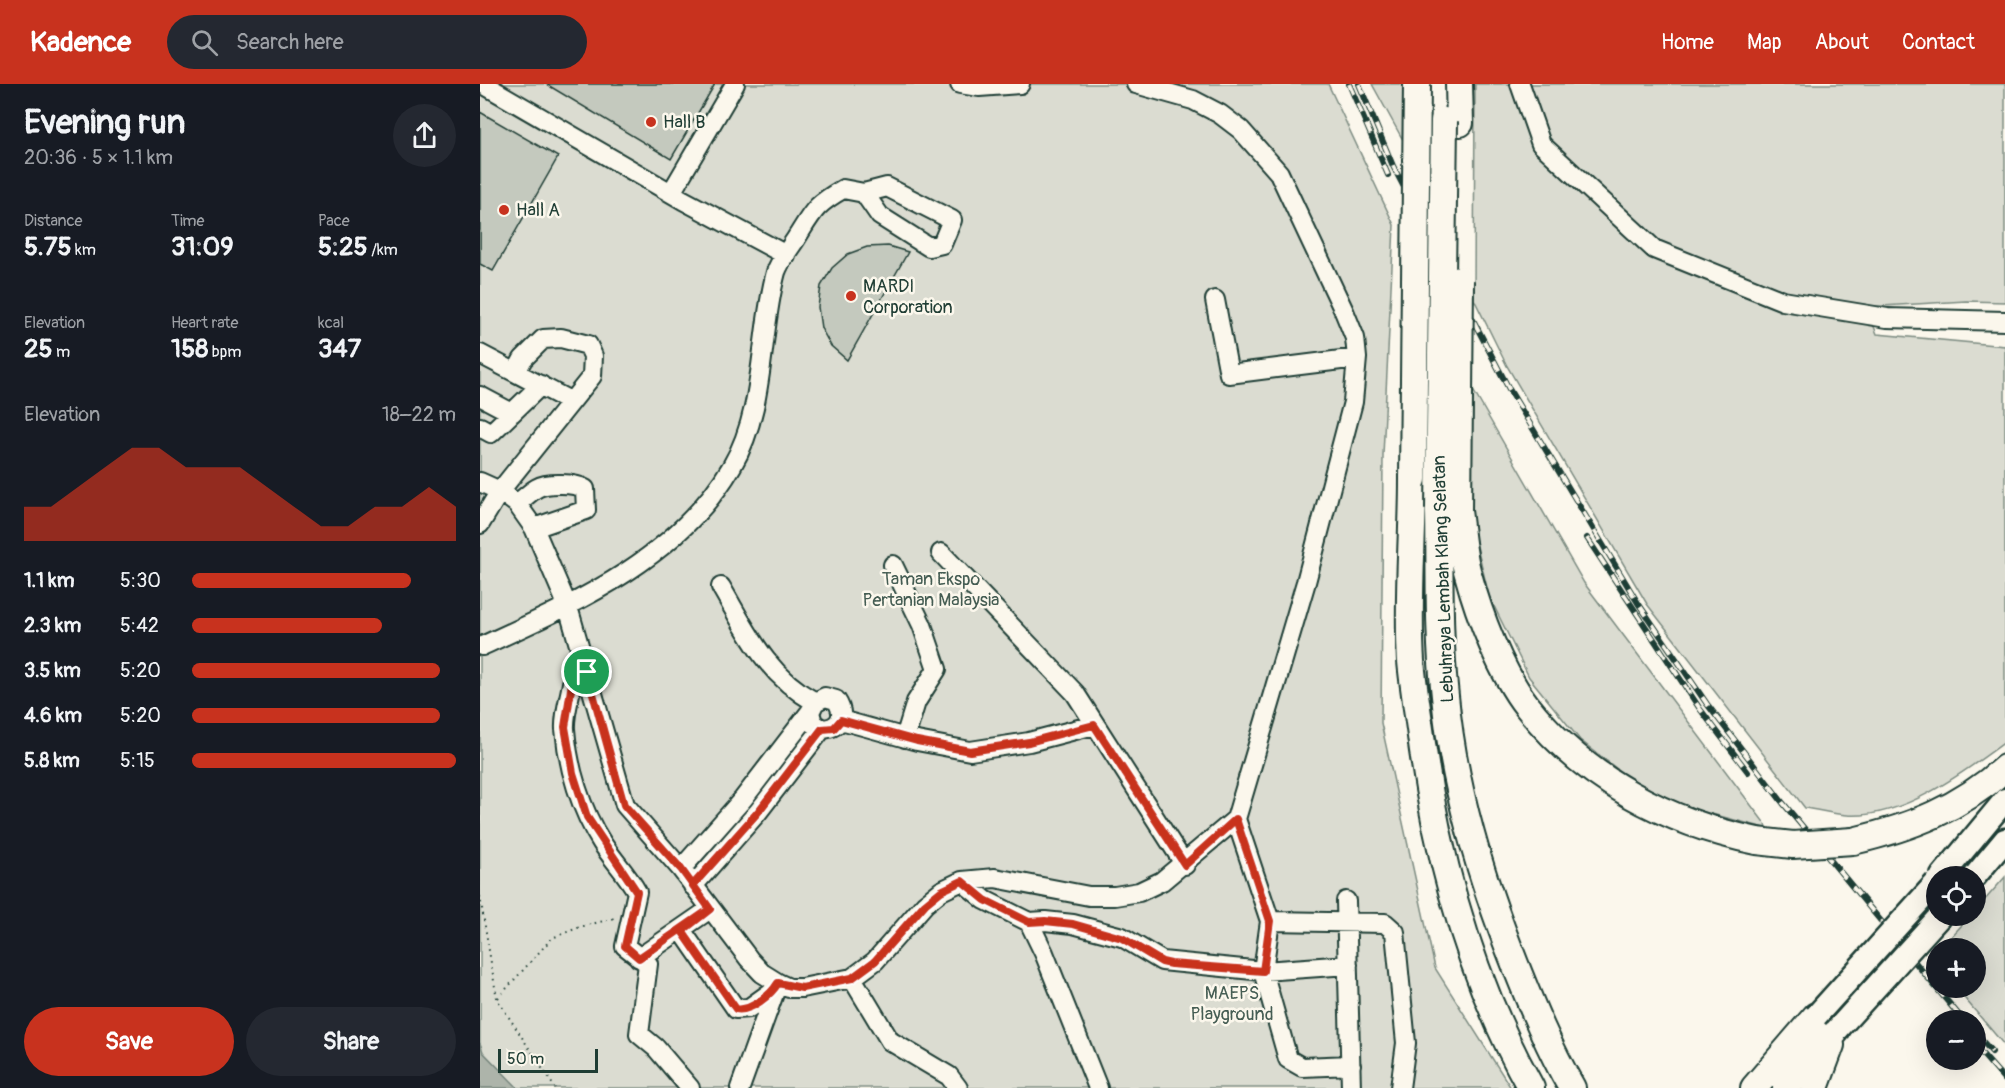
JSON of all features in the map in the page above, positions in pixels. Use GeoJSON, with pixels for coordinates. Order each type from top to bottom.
{"type":"FeatureCollection","features":[{"type":"Feature","properties":{"kind":"highway","name":"Lebuhraya Lembah Klang Selatan"},"geometry":{"type":"LineString","coordinates":[[1418,84],[1411,661],[1428,791],[1452,896],[1473,962],[1498,1025],[1531,1088]]}},
{"type":"Feature","properties":{"kind":"highway","name":"Lebuhraya Lembah Klang Selatan"},"geometry":{"type":"LineString","coordinates":[[1445,84],[1452,122],[1449,510],[1442,665],[1458,784],[1465,818],[1497,919],[1532,1008],[1548,1046],[1572,1088]]}},
{"type":"Feature","properties":{"kind":"highway"},"geometry":{"type":"LineString","coordinates":[[1452,122],[1459,84]]}},
{"type":"Feature","properties":{"kind":"highway"},"geometry":{"type":"LineString","coordinates":[[1449,510],[1489,638],[1526,705],[1559,741],[1627,794],[1702,828],[1757,841],[1793,845],[1853,841],[1917,823],[1972,793],[2005,768]]}},
{"type":"Feature","properties":{"kind":"highway"},"geometry":{"type":"LineString","coordinates":[[1754,1088],[1826,1023]]}},
{"type":"Feature","properties":{"kind":"highway"},"geometry":{"type":"LineString","coordinates":[[1786,1088],[1826,1023]]}},
{"type":"Feature","properties":{"kind":"highway"},"geometry":{"type":"LineString","coordinates":[[1815,1088],[1826,1023]]}},
{"type":"Feature","properties":{"kind":"main road"},"geometry":{"type":"LineString","coordinates":[[1950,866],[2005,800]]}},
{"type":"Feature","properties":{"kind":"main road"},"geometry":{"type":"LineString","coordinates":[[1983,866],[2005,840]]}},
{"type":"Feature","properties":{"kind":"main road"},"geometry":{"type":"LineString","coordinates":[[1826,1023],[1926,896]]}},
{"type":"Feature","properties":{"kind":"main road"},"geometry":{"type":"LineString","coordinates":[[1826,1023],[1929,926]]}},
{"type":"Feature","properties":{"kind":"street"},"geometry":{"type":"LineString","coordinates":[[483,84],[671,193],[786,255]]}},
{"type":"Feature","properties":{"kind":"street"},"geometry":{"type":"LineString","coordinates":[[671,193],[735,84]]}},
{"type":"Feature","properties":{"kind":"street"},"geometry":{"type":"LineString","coordinates":[[960,84],[1020,84]]}},
{"type":"Feature","properties":{"kind":"street"},"geometry":{"type":"LineString","coordinates":[[682,931],[736,1009],[749,1008],[776,987],[802,988],[852,978],[875,961],[925,904],[941,891],[962,881],[995,878],[1089,896],[1115,896],[1139,892],[1162,881],[1185,865],[1236,819],[1315,548],[1353,402],[1357,358],[1354,338],[1344,311],[1279,173],[1241,130],[1220,114],[1193,100],[1136,84]]}},
{"type":"Feature","properties":{"kind":"street"},"geometry":{"type":"LineString","coordinates":[[1520,84],[1541,144],[1654,249],[1783,301],[1887,318],[2005,321]]}},
{"type":"Feature","properties":{"kind":"street"},"geometry":{"type":"LineString","coordinates":[[482,646],[568,607],[619,578],[693,518],[733,464],[750,422],[777,269],[818,203],[843,189],[864,193]]}},
{"type":"Feature","properties":{"kind":"street"},"geometry":{"type":"LineString","coordinates":[[1215,300],[1229,374],[1357,358]]}},
{"type":"Feature","properties":{"kind":"street"},"geometry":{"type":"LineString","coordinates":[[480,524],[500,491],[592,376],[593,356],[588,345],[561,338],[543,339],[523,359],[516,372]]}},
{"type":"Feature","properties":{"kind":"street"},"geometry":{"type":"LineString","coordinates":[[480,354],[570,401]]}},
{"type":"Feature","properties":{"kind":"street"},"geometry":{"type":"LineString","coordinates":[[480,427],[491,433],[541,385]]}},
{"type":"Feature","properties":{"kind":"street"},"geometry":{"type":"LineString","coordinates":[[480,396],[512,413]]}},
{"type":"Feature","properties":{"kind":"street"},"geometry":{"type":"LineString","coordinates":[[480,483],[500,491],[517,504],[534,528],[568,607],[624,805],[681,869],[749,959],[776,987]]}},
{"type":"Feature","properties":{"kind":"street"},"geometry":{"type":"LineString","coordinates":[[517,504],[537,487],[546,485],[579,486],[585,489],[586,510],[534,528]]}},
{"type":"Feature","properties":{"kind":"street"},"geometry":{"type":"LineString","coordinates":[[941,553],[1075,693],[1185,865]]}},
{"type":"Feature","properties":{"kind":"street"},"geometry":{"type":"LineString","coordinates":[[892,565],[922,625],[937,669],[916,702],[905,738]]}},
{"type":"Feature","properties":{"kind":"street"},"geometry":{"type":"LineString","coordinates":[[681,869],[743,799],[813,707],[825,697],[836,700],[842,709],[841,720],[834,728],[822,729],[813,723],[813,707],[765,662],[721,587]]}},
{"type":"Feature","properties":{"kind":"street"},"geometry":{"type":"LineString","coordinates":[[587,672],[572,683],[565,727],[573,773],[587,817],[637,892],[625,946],[648,964],[639,1034],[656,1048],[690,1088]]}},
{"type":"Feature","properties":{"kind":"street"},"geometry":{"type":"LineString","coordinates":[[841,720],[905,738],[970,751],[1029,742],[1094,725]]}},
{"type":"Feature","properties":{"kind":"street"},"geometry":{"type":"LineString","coordinates":[[693,885],[758,812],[822,729]]}},
{"type":"Feature","properties":{"kind":"street"},"geometry":{"type":"LineString","coordinates":[[743,799],[758,812]]}},
{"type":"Feature","properties":{"kind":"street"},"geometry":{"type":"LineString","coordinates":[[1236,819],[1270,921],[1263,971],[1288,1059],[1302,1067],[1351,1065]]}},
{"type":"Feature","properties":{"kind":"street"},"geometry":{"type":"LineString","coordinates":[[962,881],[985,900],[1029,922],[1073,924],[1122,938],[1162,962],[1171,964],[1263,971],[1348,965]]}},
{"type":"Feature","properties":{"kind":"street"},"geometry":{"type":"LineString","coordinates":[[1346,901],[1352,1088]]}},
{"type":"Feature","properties":{"kind":"street"},"geometry":{"type":"LineString","coordinates":[[639,958],[682,931],[710,909]]}},
{"type":"Feature","properties":{"kind":"street"},"geometry":{"type":"LineString","coordinates":[[1270,921],[1385,923],[1395,932],[1406,1043],[1400,1088]]}},
{"type":"Feature","properties":{"kind":"street"},"geometry":{"type":"LineString","coordinates":[[1029,922],[1044,952],[1098,1088]]}},
{"type":"Feature","properties":{"kind":"street"},"geometry":{"type":"LineString","coordinates":[[852,978],[890,1041],[949,1076],[958,1088]]}},
{"type":"Feature","properties":{"kind":"street"},"geometry":{"type":"LineString","coordinates":[[740,1088],[776,987]]}},
{"type":"Feature","properties":{"kind":"path"},"geometry":{"type":"LineString","coordinates":[[480,896],[497,999],[555,1088]]}},
{"type":"Feature","properties":{"kind":"path"},"geometry":{"type":"LineString","coordinates":[[497,999],[552,938],[580,927],[633,914]]}},
{"type":"Feature","properties":{"kind":"green space","name":"Taman Ekspo Pertanian Malaysia"},"geometry":{"type":"Polygon","coordinates":[[[480,84],[1328,84],[1394,225],[1383,455],[1381,723],[1435,968],[1511,1088],[480,1088],[480,84]]]}},
{"type":"Feature","properties":{"kind":"green space"},"geometry":{"type":"Polygon","coordinates":[[[1372,84],[1404,84],[1404,142],[1372,84]]]}},
{"type":"Feature","properties":{"kind":"green space"},"geometry":{"type":"Polygon","coordinates":[[[1475,84],[2005,84],[2005,302],[1966,301],[1866,307],[1877,334],[2005,346],[2005,742],[1931,792],[1889,810],[1847,815],[1805,808],[1647,604],[1507,366],[1474,299],[1475,84]]]}},
{"type":"Feature","properties":{"kind":"green space"},"geometry":{"type":"Polygon","coordinates":[[[1473,390],[1584,583],[1769,829],[1689,808],[1635,783],[1580,740],[1529,677],[1489,596],[1470,517],[1473,390]]]}},
{"type":"Feature","properties":{"kind":"green space"},"geometry":{"type":"Polygon","coordinates":[[[2005,877],[2005,1046],[1986,1024],[1986,1010],[1974,1010],[1964,998],[1986,998],[1986,938],[1950,938],[1961,926],[1986,926],[1986,899],[2005,877]]]}},
{"type":"Feature","properties":{"kind":"shaded area"},"geometry":{"type":"Polygon","coordinates":[[[480,1043],[483,1052],[518,1088],[480,1088],[480,1043]]]}},
{"type":"Feature","properties":{"kind":"building","name":"Hall B"},"geometry":{"type":"Polygon","coordinates":[[[546,84],[715,84],[671,159],[546,84]]]}},
{"type":"Feature","properties":{"kind":"building","name":"Hall A"},"geometry":{"type":"Polygon","coordinates":[[[480,112],[558,157],[493,271],[480,264],[480,112]]]}},
{"type":"Feature","properties":{"kind":"building","name":"MARDI Corporation"},"geometry":{"type":"Polygon","coordinates":[[[888,246],[908,252],[847,360],[831,346],[821,328],[818,307],[821,286],[832,268],[848,254],[867,247],[888,246]]]}},
{"type":"Feature","properties":{"kind":"railway"},"geometry":{"type":"LineString","coordinates":[[1349,84],[1388,175]]}},
{"type":"Feature","properties":{"kind":"railway"},"geometry":{"type":"LineString","coordinates":[[1359,84],[1393,166],[1509,389],[1638,603],[1707,704],[1783,803],[1955,1010]]}},
{"type":"Feature","properties":{"kind":"railway"},"geometry":{"type":"LineString","coordinates":[[1587,538],[1700,709],[1748,772]]}},
{"type":"Feature","properties":{"kind":"railway"},"geometry":{"type":"LineString","coordinates":[[1986,1045],[1992,1052]]}},
{"type":"Feature","properties":{"kind":"railway"},"geometry":{"type":"LineString","coordinates":[[1986,1058],[2005,1080]]}},
{"type":"Feature","properties":{"kind":"place","name":"Hall B"},"geometry":{"type":"Point","coordinates":[651,122]}},
{"type":"Feature","properties":{"kind":"place","name":"Hall A"},"geometry":{"type":"Point","coordinates":[504,210]}},
{"type":"Feature","properties":{"kind":"place","name":"MARDI Corporation"},"geometry":{"type":"Point","coordinates":[851,296]}},
{"type":"Feature","properties":{"kind":"route"},"geometry":{"type":"LineString","coordinates":[[587,672],[572,683],[565,727],[573,773],[587,817],[603,845],[626,872],[637,892],[625,946],[639,958],[682,931],[710,909],[693,885],[758,812],[822,729],[834,728],[841,720],[917,741],[970,751],[1029,742],[1094,725],[1185,865],[1236,819],[1270,921],[1263,971],[1162,962],[1122,938],[1073,924],[1029,922],[985,900],[962,881],[941,891],[925,904],[875,961],[852,978],[802,988],[778,983],[774,990],[749,1008],[736,1009],[682,931],[710,909],[681,869],[624,805],[587,672]]}},
{"type":"Feature","properties":{"kind":"park label","name":"MAEPS Playground"},"geometry":{"type":"Point","coordinates":[1232,1003]}}]}
